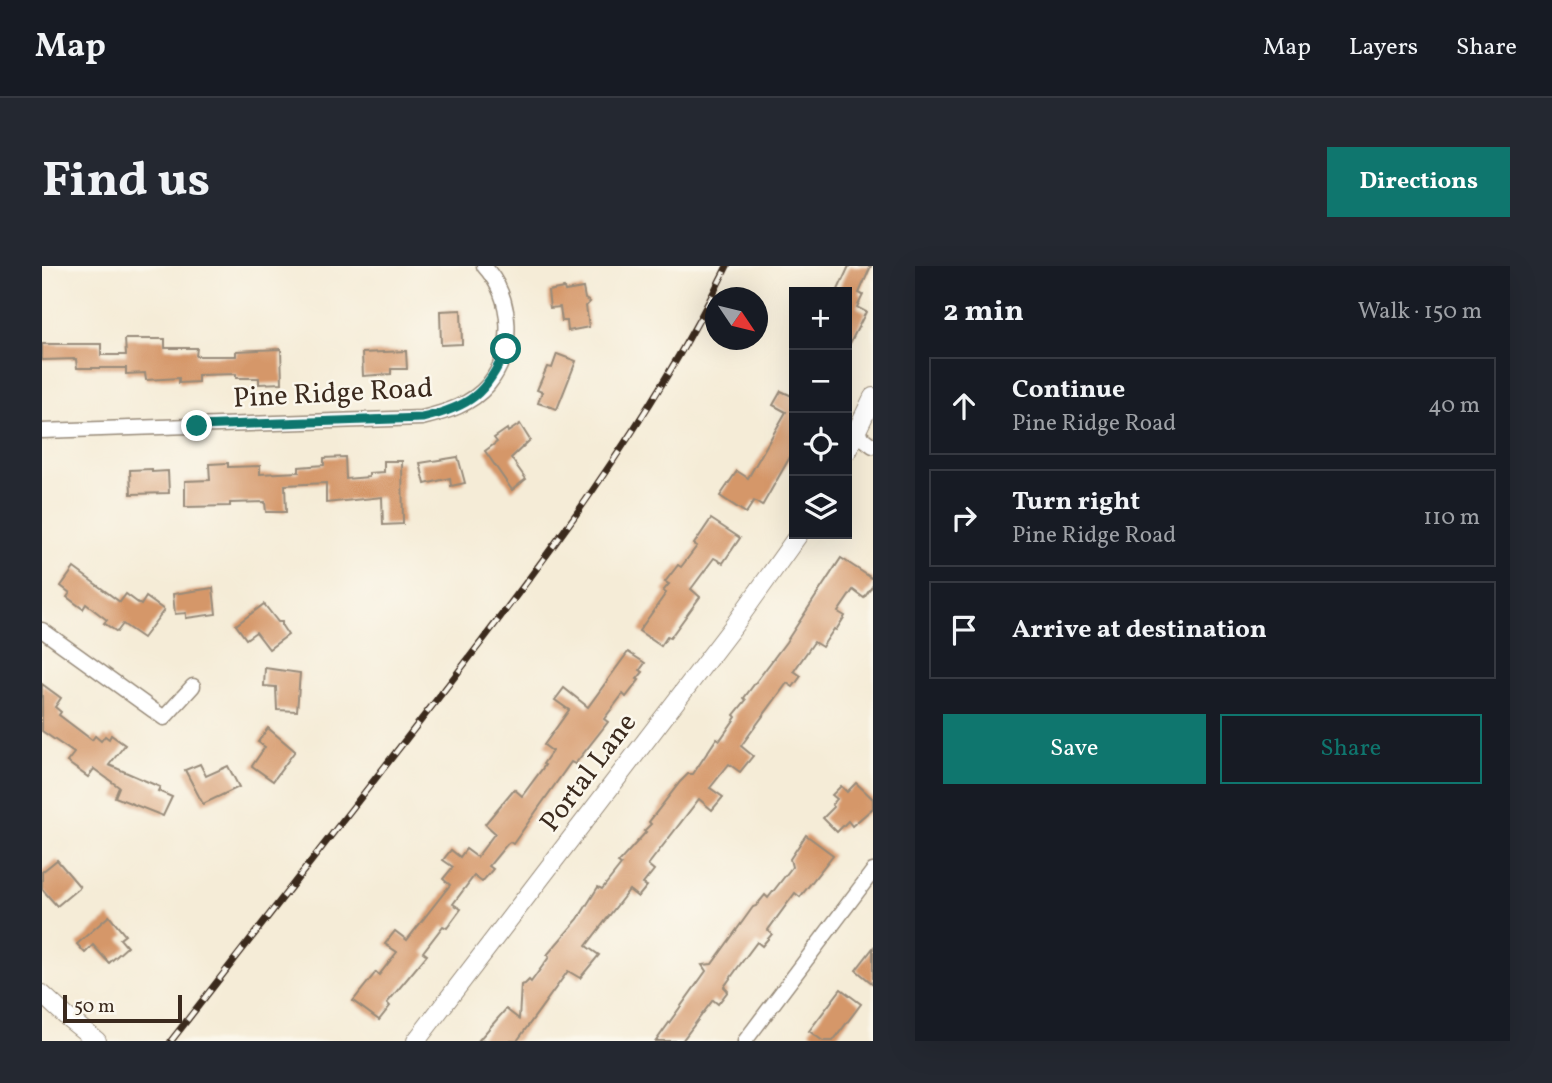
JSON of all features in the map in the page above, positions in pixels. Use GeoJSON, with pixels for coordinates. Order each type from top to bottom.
{"type":"FeatureCollection","features":[{"type":"Feature","properties":{"kind":"street","name":"Pine Ridge Road"},"geometry":{"type":"LineString","coordinates":[[42,430],[422,418],[451,411],[488,384],[506,349],[508,329],[505,302],[494,278],[484,266]]}},
{"type":"Feature","properties":{"kind":"street"},"geometry":{"type":"LineString","coordinates":[[852,441],[873,397]]}},
{"type":"Feature","properties":{"kind":"street"},"geometry":{"type":"LineString","coordinates":[[856,433],[873,446]]}},
{"type":"Feature","properties":{"kind":"street","name":"Portal Lane"},"geometry":{"type":"LineString","coordinates":[[416,1041],[699,671],[795,539]]}},
{"type":"Feature","properties":{"kind":"street"},"geometry":{"type":"LineString","coordinates":[[42,631],[164,718],[193,686]]}},
{"type":"Feature","properties":{"kind":"street"},"geometry":{"type":"LineString","coordinates":[[745,1041],[873,871]]}},
{"type":"Feature","properties":{"kind":"street"},"geometry":{"type":"LineString","coordinates":[[42,994],[97,1041]]}},
{"type":"Feature","properties":{"kind":"building"},"geometry":{"type":"Polygon","coordinates":[[[849,266],[871,266],[859,293],[863,295],[857,307],[866,312],[852,339],[852,287],[839,287],[849,266]]]}},
{"type":"Feature","properties":{"kind":"building"},"geometry":{"type":"Polygon","coordinates":[[[564,288],[565,291],[583,288],[585,299],[590,302],[586,306],[589,327],[568,331],[567,321],[562,321],[560,307],[550,308],[548,291],[564,288]]]}},
{"type":"Feature","properties":{"kind":"building"},"geometry":{"type":"Polygon","coordinates":[[[461,310],[462,344],[441,345],[440,311],[461,310]]]}},
{"type":"Feature","properties":{"kind":"building"},"geometry":{"type":"Polygon","coordinates":[[[125,339],[165,339],[165,348],[197,348],[196,356],[236,356],[236,351],[281,349],[282,383],[259,384],[259,378],[236,378],[236,374],[198,375],[198,382],[179,383],[179,378],[146,380],[145,373],[126,374],[126,368],[77,368],[76,359],[42,360],[42,344],[101,344],[101,355],[126,355],[125,339]]]}},
{"type":"Feature","properties":{"kind":"building"},"geometry":{"type":"Polygon","coordinates":[[[406,351],[407,369],[391,369],[391,374],[363,376],[362,353],[406,351]]]}},
{"type":"Feature","properties":{"kind":"building"},"geometry":{"type":"Polygon","coordinates":[[[557,354],[576,361],[557,409],[538,403],[542,392],[537,390],[547,367],[552,368],[557,354]]]}},
{"type":"Feature","properties":{"kind":"building"},"geometry":{"type":"Polygon","coordinates":[[[781,391],[789,395],[789,459],[762,506],[754,501],[746,513],[720,496],[737,471],[748,478],[786,412],[773,405],[781,391]]]}},
{"type":"Feature","properties":{"kind":"building"},"geometry":{"type":"Polygon","coordinates":[[[520,424],[530,440],[511,458],[526,479],[512,490],[485,451],[497,442],[494,438],[520,424]]]}},
{"type":"Feature","properties":{"kind":"building"},"geometry":{"type":"Polygon","coordinates":[[[345,457],[346,479],[369,477],[369,473],[384,472],[384,461],[402,461],[403,524],[383,525],[382,497],[326,503],[326,483],[285,485],[286,512],[266,512],[265,502],[185,507],[185,481],[210,480],[209,464],[228,463],[228,467],[260,466],[260,474],[299,472],[299,467],[324,465],[324,458],[345,457]]]}},
{"type":"Feature","properties":{"kind":"building"},"geometry":{"type":"Polygon","coordinates":[[[458,457],[465,483],[451,486],[450,478],[425,484],[420,463],[458,457]]]}},
{"type":"Feature","properties":{"kind":"building"},"geometry":{"type":"Polygon","coordinates":[[[152,469],[152,472],[168,471],[169,493],[131,494],[130,470],[152,469]]]}},
{"type":"Feature","properties":{"kind":"building"},"geometry":{"type":"Polygon","coordinates":[[[711,519],[740,538],[723,563],[714,558],[691,589],[700,597],[661,646],[639,631],[666,593],[663,591],[669,584],[665,582],[697,546],[694,544],[711,519]]]}},
{"type":"Feature","properties":{"kind":"building"},"geometry":{"type":"Polygon","coordinates":[[[841,558],[873,579],[873,585],[864,598],[853,590],[838,612],[845,616],[836,630],[834,629],[822,647],[814,642],[794,671],[801,676],[793,687],[787,683],[741,746],[753,756],[740,772],[729,764],[710,788],[723,797],[712,810],[699,799],[648,865],[654,870],[643,884],[647,886],[638,897],[629,890],[586,946],[599,955],[580,978],[568,971],[517,1041],[478,1041],[506,1009],[519,1019],[521,985],[529,980],[531,982],[549,957],[547,955],[578,919],[598,887],[602,889],[621,865],[618,863],[646,832],[644,831],[651,824],[649,822],[680,782],[688,774],[693,774],[717,738],[720,740],[746,700],[744,698],[786,642],[841,558]]]}},
{"type":"Feature","properties":{"kind":"building"},"geometry":{"type":"Polygon","coordinates":[[[74,568],[120,602],[126,594],[141,605],[146,597],[164,610],[143,638],[123,624],[117,632],[104,623],[107,620],[86,604],[83,609],[67,597],[70,593],[61,586],[74,568]]]}},
{"type":"Feature","properties":{"kind":"building"},"geometry":{"type":"Polygon","coordinates":[[[213,588],[216,614],[186,618],[186,613],[175,614],[173,594],[213,588]]]}},
{"type":"Feature","properties":{"kind":"building"},"geometry":{"type":"Polygon","coordinates":[[[264,604],[278,622],[282,622],[288,635],[269,649],[256,632],[246,639],[236,625],[264,604]]]}},
{"type":"Feature","properties":{"kind":"building"},"geometry":{"type":"Polygon","coordinates":[[[628,652],[645,663],[640,670],[643,672],[637,679],[639,680],[626,697],[623,694],[604,719],[608,722],[575,764],[571,762],[513,844],[507,844],[489,866],[493,869],[482,882],[474,876],[453,904],[461,909],[447,928],[443,926],[423,952],[427,955],[387,1003],[390,1006],[379,1020],[353,1001],[376,972],[379,975],[397,952],[385,944],[395,931],[407,940],[450,885],[443,879],[453,867],[443,860],[451,850],[460,857],[466,849],[477,857],[495,833],[485,824],[514,789],[522,796],[545,765],[543,764],[552,751],[544,745],[569,710],[555,700],[564,688],[588,707],[628,652]]]}},
{"type":"Feature","properties":{"kind":"building"},"geometry":{"type":"Polygon","coordinates":[[[265,668],[300,673],[297,711],[277,710],[276,687],[264,686],[265,668]]]}},
{"type":"Feature","properties":{"kind":"building"},"geometry":{"type":"Polygon","coordinates":[[[42,684],[61,698],[55,707],[61,712],[59,715],[92,740],[95,736],[101,741],[105,736],[109,739],[111,735],[125,745],[109,765],[160,787],[158,791],[172,797],[163,816],[115,797],[119,787],[94,769],[88,777],[67,762],[74,753],[42,731],[42,684]]]}},
{"type":"Feature","properties":{"kind":"building"},"geometry":{"type":"Polygon","coordinates":[[[268,728],[295,751],[273,781],[252,766],[265,747],[258,742],[268,728]]]}},
{"type":"Feature","properties":{"kind":"building"},"geometry":{"type":"Polygon","coordinates":[[[200,764],[206,776],[228,766],[239,787],[203,804],[185,770],[200,764]]]}},
{"type":"Feature","properties":{"kind":"building"},"geometry":{"type":"Polygon","coordinates":[[[856,783],[873,799],[873,808],[852,826],[848,821],[837,832],[823,818],[834,807],[832,805],[837,799],[832,795],[841,786],[847,792],[856,783]]]}},
{"type":"Feature","properties":{"kind":"building"},"geometry":{"type":"Polygon","coordinates":[[[806,835],[833,855],[800,897],[795,893],[768,930],[772,934],[762,946],[757,942],[724,987],[728,991],[718,1004],[713,1000],[682,1041],[656,1041],[706,971],[702,965],[712,964],[753,907],[765,895],[768,898],[792,867],[790,859],[806,835]]]}},
{"type":"Feature","properties":{"kind":"building"},"geometry":{"type":"Polygon","coordinates":[[[57,860],[80,887],[57,906],[42,889],[42,872],[57,860]]]}},
{"type":"Feature","properties":{"kind":"building"},"geometry":{"type":"Polygon","coordinates":[[[109,916],[125,935],[120,939],[127,947],[109,963],[93,945],[85,953],[77,944],[109,916]]]}},
{"type":"Feature","properties":{"kind":"building"},"geometry":{"type":"Polygon","coordinates":[[[873,948],[873,984],[856,970],[873,948]]]}},
{"type":"Feature","properties":{"kind":"building"},"geometry":{"type":"Polygon","coordinates":[[[841,989],[861,1004],[833,1041],[823,1041],[809,1031],[841,989]]]}},
{"type":"Feature","properties":{"kind":"railway"},"geometry":{"type":"LineString","coordinates":[[171,1041],[554,545],[629,437],[664,381],[727,266]]}},
{"type":"Feature","properties":{"kind":"route"},"geometry":{"type":"LineString","coordinates":[[197,426],[422,418],[451,411],[488,384],[506,349]]}}]}
